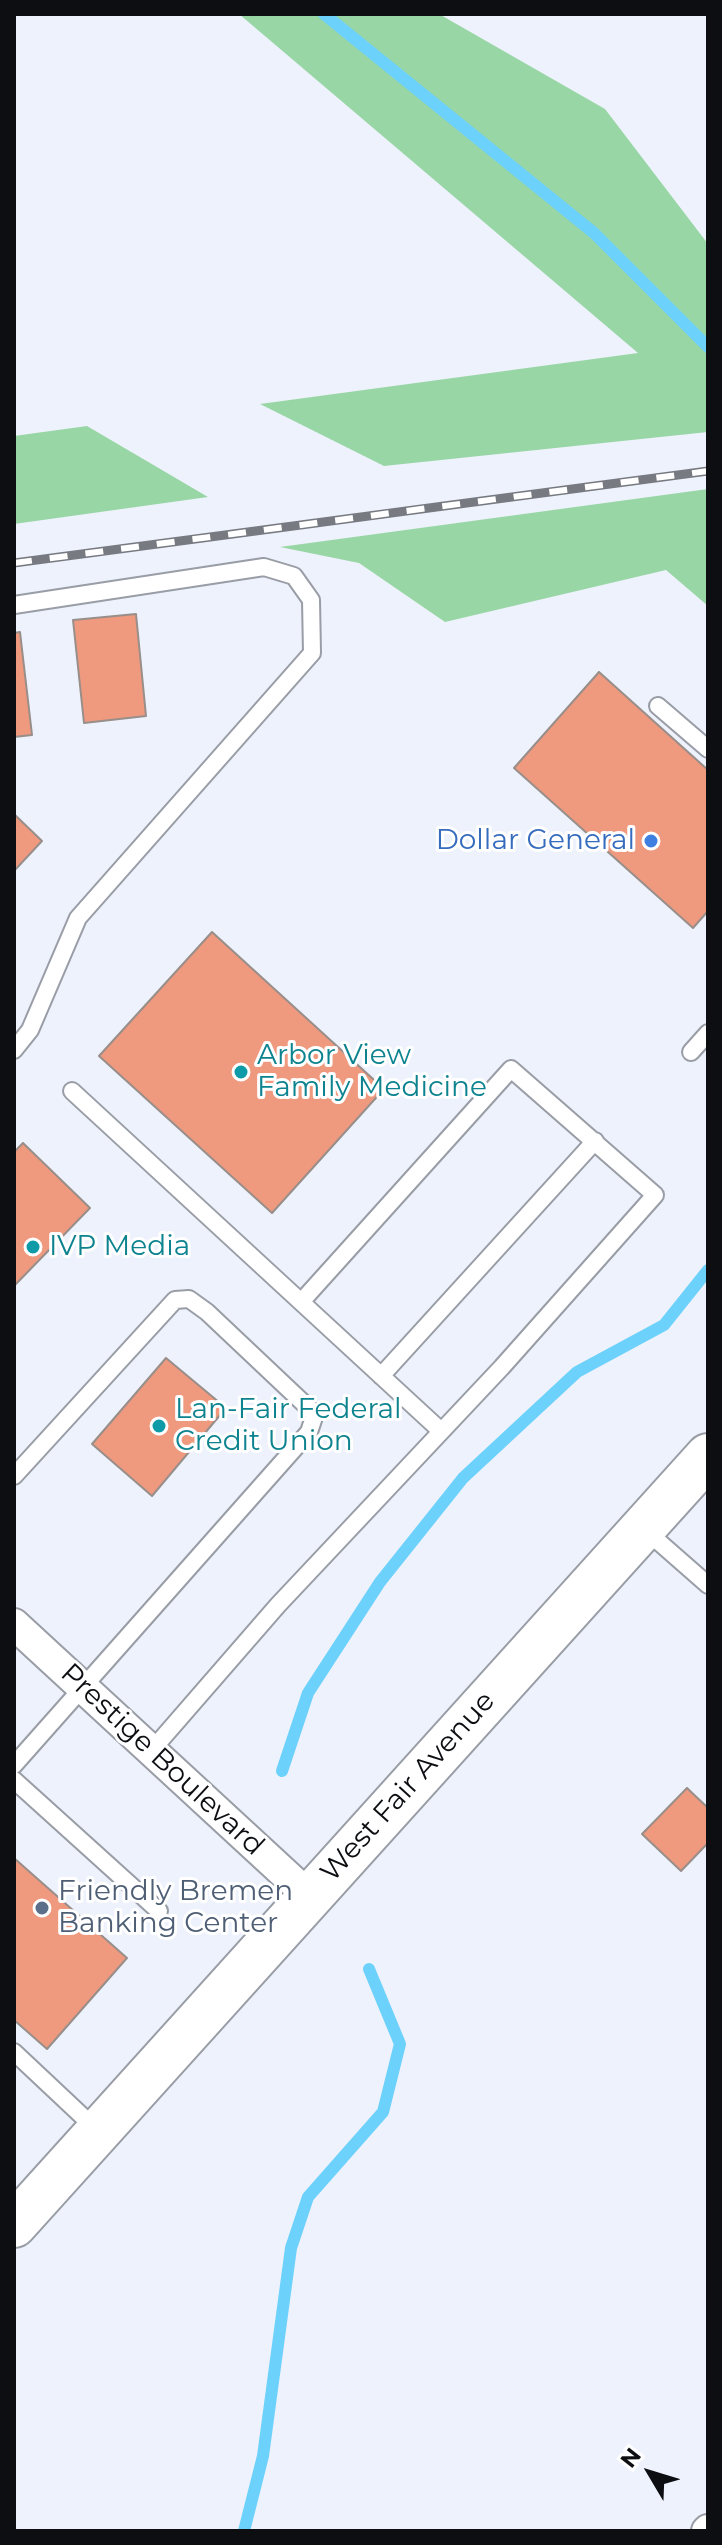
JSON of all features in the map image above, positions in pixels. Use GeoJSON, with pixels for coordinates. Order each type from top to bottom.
{"type":"FeatureCollection","features":[{"type":"Feature","properties":{"kind":"street","name":"West Fair Avenue"},"geometry":{"type":"LineString","coordinates":[[18,2212],[99,2131],[708,1456]]}},
{"type":"Feature","properties":{"kind":"street","name":"Prestige Boulevard"},"geometry":{"type":"LineString","coordinates":[[14,1624],[309,1896]]}},
{"type":"Feature","properties":{"kind":"lane"},"geometry":{"type":"LineString","coordinates":[[14,605],[264,567],[294,576],[311,600],[312,653],[78,918],[30,1030],[14,1050]]}},
{"type":"Feature","properties":{"kind":"lane"},"geometry":{"type":"LineString","coordinates":[[658,706],[708,749]]}},
{"type":"Feature","properties":{"kind":"lane"},"geometry":{"type":"LineString","coordinates":[[691,1052],[708,1033]]}},
{"type":"Feature","properties":{"kind":"lane"},"geometry":{"type":"LineString","coordinates":[[152,1750],[278,1605],[655,1195],[511,1069],[301,1302]]}},
{"type":"Feature","properties":{"kind":"lane"},"geometry":{"type":"LineString","coordinates":[[72,1091],[441,1431]]}},
{"type":"Feature","properties":{"kind":"lane"},"geometry":{"type":"LineString","coordinates":[[381,1376],[595,1141]]}},
{"type":"Feature","properties":{"kind":"lane"},"geometry":{"type":"LineString","coordinates":[[14,1476],[175,1300],[189,1299],[207,1312],[315,1414],[309,1432],[14,1765]]}},
{"type":"Feature","properties":{"kind":"lane"},"geometry":{"type":"LineString","coordinates":[[643,1528],[708,1585]]}},
{"type":"Feature","properties":{"kind":"lane"},"geometry":{"type":"LineString","coordinates":[[14,1780],[159,1911]]}},
{"type":"Feature","properties":{"kind":"lane"},"geometry":{"type":"LineString","coordinates":[[14,2052],[99,2131]]}},
{"type":"Feature","properties":{"kind":"green space"},"geometry":{"type":"Polygon","coordinates":[[[239,14],[439,14],[605,109],[708,244],[708,432],[384,466],[260,404],[638,353],[239,14]]]}},
{"type":"Feature","properties":{"kind":"green space"},"geometry":{"type":"Polygon","coordinates":[[[87,426],[208,497],[14,524],[14,436],[87,426]]]}},
{"type":"Feature","properties":{"kind":"green space"},"geometry":{"type":"Polygon","coordinates":[[[708,489],[708,606],[666,570],[445,622],[359,563],[280,547],[708,489]]]}},
{"type":"Feature","properties":{"kind":"building"},"geometry":{"type":"Polygon","coordinates":[[[136,614],[146,716],[84,723],[73,620],[136,614]]]}},
{"type":"Feature","properties":{"kind":"building"},"geometry":{"type":"Polygon","coordinates":[[[20,632],[32,735],[14,737],[14,633],[20,632]]]}},
{"type":"Feature","properties":{"kind":"building","name":"Dollar General"},"geometry":{"type":"Polygon","coordinates":[[[599,672],[708,770],[708,911],[693,928],[514,768],[599,672]]]}},
{"type":"Feature","properties":{"kind":"building"},"geometry":{"type":"Polygon","coordinates":[[[14,814],[42,841],[14,871],[14,814]]]}},
{"type":"Feature","properties":{"kind":"building","name":"Arbor View Family Medicine"},"geometry":{"type":"Polygon","coordinates":[[[212,932],[384,1089],[272,1213],[99,1056],[212,932]]]}},
{"type":"Feature","properties":{"kind":"building","name":"IVP Media"},"geometry":{"type":"Polygon","coordinates":[[[23,1143],[90,1208],[14,1286],[14,1152],[23,1143]]]}},
{"type":"Feature","properties":{"kind":"building","name":"Lan-Fair Federal Credit Union"},"geometry":{"type":"Polygon","coordinates":[[[166,1358],[226,1408],[152,1496],[92,1444],[166,1358]]]}},
{"type":"Feature","properties":{"kind":"building"},"geometry":{"type":"Polygon","coordinates":[[[687,1788],[708,1808],[708,1843],[681,1871],[642,1834],[687,1788]]]}},
{"type":"Feature","properties":{"kind":"building","name":"Friendly Bremen Banking Center"},"geometry":{"type":"Polygon","coordinates":[[[14,1858],[127,1958],[47,2049],[14,2020],[14,1858]]]}},
{"type":"Feature","properties":{"kind":"waterway"},"geometry":{"type":"LineString","coordinates":[[324,14],[594,233],[708,347]]}},
{"type":"Feature","properties":{"kind":"waterway"},"geometry":{"type":"LineString","coordinates":[[282,1771],[308,1693],[380,1582],[463,1478],[577,1372],[664,1325],[708,1270]]}},
{"type":"Feature","properties":{"kind":"waterway"},"geometry":{"type":"LineString","coordinates":[[244,2531],[263,2456],[291,2248],[308,2197],[383,2112],[400,2044],[369,1969]]}},
{"type":"Feature","properties":{"kind":"railway"},"geometry":{"type":"LineString","coordinates":[[14,563],[708,471]]}},
{"type":"Feature","properties":{"kind":"place","name":"Dollar General"},"geometry":{"type":"Point","coordinates":[651,841]}},
{"type":"Feature","properties":{"kind":"place","name":"Arbor View Family Medicine"},"geometry":{"type":"Point","coordinates":[241,1072]}},
{"type":"Feature","properties":{"kind":"place","name":"IVP Media"},"geometry":{"type":"Point","coordinates":[33,1247]}},
{"type":"Feature","properties":{"kind":"place","name":"Lan-Fair Federal Credit Union"},"geometry":{"type":"Point","coordinates":[159,1426]}},
{"type":"Feature","properties":{"kind":"place","name":"Friendly Bremen Banking Center"},"geometry":{"type":"Point","coordinates":[42,1908]}}]}
